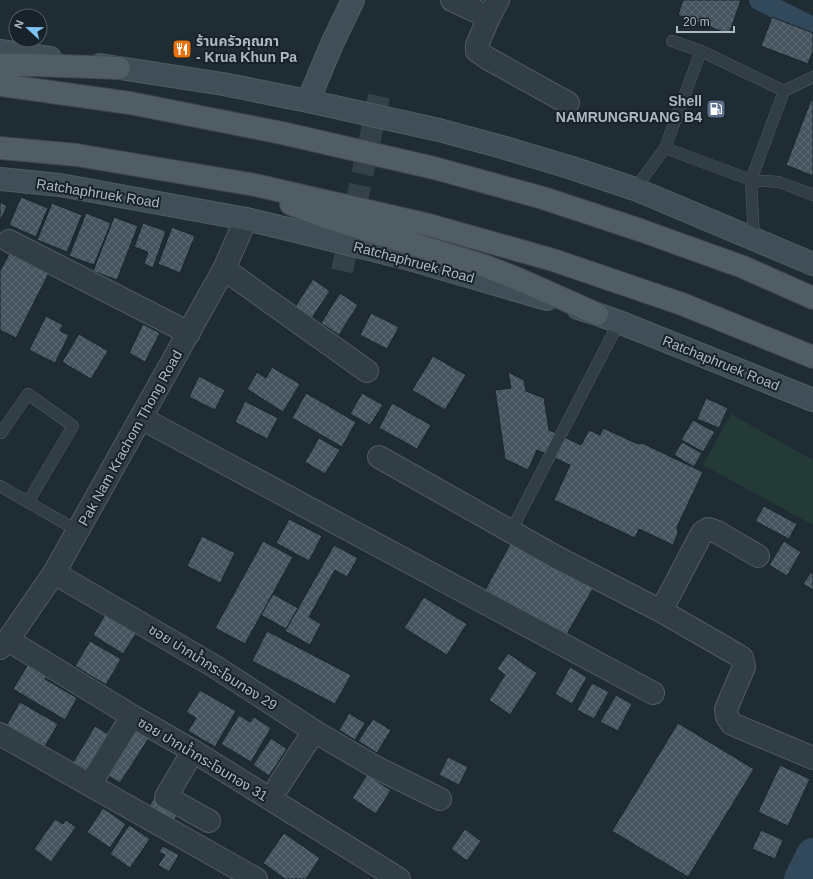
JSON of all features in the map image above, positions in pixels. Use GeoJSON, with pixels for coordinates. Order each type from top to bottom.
{"type":"FeatureCollection","features":[{"type":"Feature","properties":{"kind":"main road"},"geometry":{"type":"LineString","coordinates":[[308,101],[332,44],[353,0]]}},
{"type":"Feature","properties":{"kind":"main road"},"geometry":{"type":"LineString","coordinates":[[0,51],[223,84],[439,130],[572,168],[635,189],[813,264]]}},
{"type":"Feature","properties":{"kind":"main road"},"geometry":{"type":"LineString","coordinates":[[0,65],[119,68]]}},
{"type":"Feature","properties":{"kind":"main road"},"geometry":{"type":"LineString","coordinates":[[0,85],[130,103],[282,133],[434,168],[543,198],[640,230],[743,267],[813,298]]}},
{"type":"Feature","properties":{"kind":"main road"},"geometry":{"type":"LineString","coordinates":[[0,148],[78,155],[255,184],[429,225],[553,260],[682,304],[813,357]]}},
{"type":"Feature","properties":{"kind":"main road","name":"Ratchaphruek Road"},"geometry":{"type":"LineString","coordinates":[[0,179],[60,185],[246,219],[406,258],[597,314],[813,400]]}},
{"type":"Feature","properties":{"kind":"main road"},"geometry":{"type":"LineString","coordinates":[[255,184],[291,203],[325,217],[484,266],[516,278],[597,314]]}},
{"type":"Feature","properties":{"kind":"street"},"geometry":{"type":"LineString","coordinates":[[452,0],[493,9],[477,45],[477,51],[568,103]]}},
{"type":"Feature","properties":{"kind":"street","name":"Pak Nam Krachom Thong Road"},"geometry":{"type":"LineString","coordinates":[[4,644],[54,573],[78,531],[224,269],[246,219]]}},
{"type":"Feature","properties":{"kind":"street"},"geometry":{"type":"LineString","coordinates":[[8,241],[189,333]]}},
{"type":"Feature","properties":{"kind":"street"},"geometry":{"type":"LineString","coordinates":[[224,269],[367,371]]}},
{"type":"Feature","properties":{"kind":"street"},"geometry":{"type":"LineString","coordinates":[[141,418],[654,693]]}},
{"type":"Feature","properties":{"kind":"street"},"geometry":{"type":"LineString","coordinates":[[378,457],[558,558],[662,611],[742,658],[744,668],[726,709],[727,717],[732,724],[813,758]]}},
{"type":"Feature","properties":{"kind":"street"},"geometry":{"type":"LineString","coordinates":[[662,611],[702,533],[708,529],[717,532],[758,556]]}},
{"type":"Feature","properties":{"kind":"street","name":"ซอย ปากน้ำกระโจมทอง 29"},"geometry":{"type":"LineString","coordinates":[[54,573],[214,666],[314,731],[377,768],[440,799]]}},
{"type":"Feature","properties":{"kind":"street","name":"ซอย ปากน้ำกระโจมทอง 31"},"geometry":{"type":"LineString","coordinates":[[4,644],[193,751],[399,879]]}},
{"type":"Feature","properties":{"kind":"street"},"geometry":{"type":"LineString","coordinates":[[90,785],[132,716]]}},
{"type":"Feature","properties":{"kind":"street"},"geometry":{"type":"LineString","coordinates":[[280,785],[314,731]]}},
{"type":"Feature","properties":{"kind":"street"},"geometry":{"type":"LineString","coordinates":[[0,734],[256,879]]}},
{"type":"Feature","properties":{"kind":"street"},"geometry":{"type":"LineString","coordinates":[[193,751],[166,797],[209,821]]}},
{"type":"Feature","properties":{"kind":"lane"},"geometry":{"type":"LineString","coordinates":[[672,41],[701,51],[784,91]]}},
{"type":"Feature","properties":{"kind":"lane"},"geometry":{"type":"LineString","coordinates":[[635,189],[665,148],[701,51]]}},
{"type":"Feature","properties":{"kind":"lane"},"geometry":{"type":"LineString","coordinates":[[754,239],[751,180],[784,91],[813,77]]}},
{"type":"Feature","properties":{"kind":"lane"},"geometry":{"type":"LineString","coordinates":[[665,148],[751,180],[779,182],[813,195]]}},
{"type":"Feature","properties":{"kind":"lane"},"geometry":{"type":"LineString","coordinates":[[511,531],[619,322]]}},
{"type":"Feature","properties":{"kind":"lane"},"geometry":{"type":"LineString","coordinates":[[1,433],[28,394],[73,426],[28,502]]}},
{"type":"Feature","properties":{"kind":"lane"},"geometry":{"type":"LineString","coordinates":[[0,486],[78,531]]}},
{"type":"Feature","properties":{"kind":"green space"},"geometry":{"type":"Polygon","coordinates":[[[731,414],[813,460],[813,525],[703,465],[731,414]]]}},
{"type":"Feature","properties":{"kind":"building"},"geometry":{"type":"Polygon","coordinates":[[[683,0],[741,0],[729,34],[678,15],[683,0]]]}},
{"type":"Feature","properties":{"kind":"building"},"geometry":{"type":"Polygon","coordinates":[[[772,17],[813,33],[813,51],[808,64],[761,46],[772,17]]]}},
{"type":"Feature","properties":{"kind":"building"},"geometry":{"type":"Polygon","coordinates":[[[811,100],[813,101],[813,176],[786,165],[811,100]]]}},
{"type":"Feature","properties":{"kind":"building"},"geometry":{"type":"Polygon","coordinates":[[[21,197],[48,208],[36,237],[9,225],[21,197]]]}},
{"type":"Feature","properties":{"kind":"building"},"geometry":{"type":"Polygon","coordinates":[[[0,202],[7,206],[0,221],[0,202]]]}},
{"type":"Feature","properties":{"kind":"building"},"geometry":{"type":"Polygon","coordinates":[[[52,203],[82,215],[67,252],[37,240],[52,203]]]}},
{"type":"Feature","properties":{"kind":"building"},"geometry":{"type":"Polygon","coordinates":[[[86,213],[111,223],[94,265],[69,256],[86,213]]]}},
{"type":"Feature","properties":{"kind":"building"},"geometry":{"type":"Polygon","coordinates":[[[114,217],[138,226],[117,280],[93,271],[114,217]]]}},
{"type":"Feature","properties":{"kind":"building"},"geometry":{"type":"Polygon","coordinates":[[[143,223],[166,231],[153,268],[144,264],[148,252],[134,247],[143,223]]]}},
{"type":"Feature","properties":{"kind":"building"},"geometry":{"type":"Polygon","coordinates":[[[172,227],[195,236],[180,273],[158,264],[172,227]]]}},
{"type":"Feature","properties":{"kind":"building"},"geometry":{"type":"Polygon","coordinates":[[[11,250],[50,271],[16,338],[0,330],[0,271],[11,250]]]}},
{"type":"Feature","properties":{"kind":"building"},"geometry":{"type":"Polygon","coordinates":[[[313,279],[330,291],[310,321],[293,310],[313,279]]]}},
{"type":"Feature","properties":{"kind":"building"},"geometry":{"type":"Polygon","coordinates":[[[340,293],[358,305],[339,335],[321,323],[340,293]]]}},
{"type":"Feature","properties":{"kind":"building"},"geometry":{"type":"Polygon","coordinates":[[[371,313],[399,327],[387,349],[360,335],[371,313]]]}},
{"type":"Feature","properties":{"kind":"building"},"geometry":{"type":"Polygon","coordinates":[[[46,316],[63,325],[60,331],[69,335],[55,363],[29,350],[46,316]]]}},
{"type":"Feature","properties":{"kind":"building"},"geometry":{"type":"Polygon","coordinates":[[[143,324],[160,333],[145,362],[129,353],[143,324]]]}},
{"type":"Feature","properties":{"kind":"building"},"geometry":{"type":"Polygon","coordinates":[[[79,334],[108,351],[91,379],[62,362],[79,334]]]}},
{"type":"Feature","properties":{"kind":"building"},"geometry":{"type":"Polygon","coordinates":[[[433,356],[466,375],[445,410],[412,390],[433,356]]]}},
{"type":"Feature","properties":{"kind":"building"},"geometry":{"type":"Polygon","coordinates":[[[272,367],[300,384],[283,412],[247,389],[257,372],[266,378],[272,367]]]}},
{"type":"Feature","properties":{"kind":"building"},"geometry":{"type":"Polygon","coordinates":[[[508,372],[524,380],[526,391],[544,398],[549,430],[581,445],[589,430],[600,435],[603,428],[638,444],[642,443],[703,472],[677,527],[678,533],[673,545],[639,529],[635,538],[554,500],[570,465],[537,450],[528,470],[505,459],[495,390],[511,388],[508,372]]]}},
{"type":"Feature","properties":{"kind":"building"},"geometry":{"type":"Polygon","coordinates":[[[199,376],[225,390],[215,410],[189,397],[199,376]]]}},
{"type":"Feature","properties":{"kind":"building"},"geometry":{"type":"Polygon","coordinates":[[[306,393],[356,422],[342,447],[292,418],[306,393]]]}},
{"type":"Feature","properties":{"kind":"building"},"geometry":{"type":"Polygon","coordinates":[[[362,393],[383,405],[370,425],[350,414],[362,393]]]}},
{"type":"Feature","properties":{"kind":"building"},"geometry":{"type":"Polygon","coordinates":[[[706,398],[728,408],[719,428],[697,419],[706,398]]]}},
{"type":"Feature","properties":{"kind":"building"},"geometry":{"type":"Polygon","coordinates":[[[245,401],[278,418],[267,439],[235,422],[245,401]]]}},
{"type":"Feature","properties":{"kind":"building"},"geometry":{"type":"Polygon","coordinates":[[[392,403],[431,425],[417,449],[379,428],[392,403]]]}},
{"type":"Feature","properties":{"kind":"building"},"geometry":{"type":"Polygon","coordinates":[[[693,420],[715,432],[703,452],[681,440],[693,420]]]}},
{"type":"Feature","properties":{"kind":"building"},"geometry":{"type":"Polygon","coordinates":[[[319,438],[340,450],[325,474],[305,462],[319,438]]]}},
{"type":"Feature","properties":{"kind":"building"},"geometry":{"type":"Polygon","coordinates":[[[682,442],[702,453],[694,467],[674,455],[682,442]]]}},
{"type":"Feature","properties":{"kind":"building"},"geometry":{"type":"Polygon","coordinates":[[[764,506],[797,524],[789,539],[755,521],[764,506]]]}},
{"type":"Feature","properties":{"kind":"building"},"geometry":{"type":"Polygon","coordinates":[[[289,519],[322,536],[309,561],[276,543],[289,519]]]}},
{"type":"Feature","properties":{"kind":"building"},"geometry":{"type":"Polygon","coordinates":[[[202,536],[235,553],[220,583],[187,566],[202,536]]]}},
{"type":"Feature","properties":{"kind":"building"},"geometry":{"type":"Polygon","coordinates":[[[513,539],[595,585],[566,636],[485,590],[513,539]]]}},
{"type":"Feature","properties":{"kind":"building"},"geometry":{"type":"Polygon","coordinates":[[[263,541],[293,557],[245,644],[215,628],[263,541]]]}},
{"type":"Feature","properties":{"kind":"building"},"geometry":{"type":"Polygon","coordinates":[[[784,541],[801,552],[787,576],[769,565],[784,541]]]}},
{"type":"Feature","properties":{"kind":"building"},"geometry":{"type":"Polygon","coordinates":[[[334,545],[358,558],[347,577],[335,570],[309,617],[321,624],[310,645],[285,631],[334,545]]]}},
{"type":"Feature","properties":{"kind":"building"},"geometry":{"type":"Polygon","coordinates":[[[811,572],[813,574],[813,590],[803,584],[811,572]]]}},
{"type":"Feature","properties":{"kind":"building"},"geometry":{"type":"Polygon","coordinates":[[[273,594],[298,608],[286,629],[261,615],[273,594]]]}},
{"type":"Feature","properties":{"kind":"building"},"geometry":{"type":"Polygon","coordinates":[[[424,597],[467,624],[447,655],[404,628],[424,597]]]}},
{"type":"Feature","properties":{"kind":"building"},"geometry":{"type":"Polygon","coordinates":[[[108,610],[139,629],[123,654],[93,635],[108,610]]]}},
{"type":"Feature","properties":{"kind":"building"},"geometry":{"type":"Polygon","coordinates":[[[267,631],[351,675],[335,704],[252,661],[267,631]]]}},
{"type":"Feature","properties":{"kind":"building"},"geometry":{"type":"Polygon","coordinates":[[[90,641],[121,659],[106,685],[75,666],[90,641]]]}},
{"type":"Feature","properties":{"kind":"building"},"geometry":{"type":"Polygon","coordinates":[[[508,653],[537,673],[510,715],[489,700],[505,675],[497,669],[508,653]]]}},
{"type":"Feature","properties":{"kind":"building"},"geometry":{"type":"Polygon","coordinates":[[[30,661],[49,672],[45,679],[77,698],[65,720],[13,689],[30,661]]]}},
{"type":"Feature","properties":{"kind":"building"},"geometry":{"type":"Polygon","coordinates":[[[570,667],[587,677],[572,704],[555,694],[570,667]]]}},
{"type":"Feature","properties":{"kind":"building"},"geometry":{"type":"Polygon","coordinates":[[[592,683],[609,692],[594,719],[577,710],[592,683]]]}},
{"type":"Feature","properties":{"kind":"building"},"geometry":{"type":"Polygon","coordinates":[[[200,690],[236,711],[215,747],[188,731],[196,718],[186,712],[200,690]]]}},
{"type":"Feature","properties":{"kind":"building"},"geometry":{"type":"Polygon","coordinates":[[[616,695],[632,704],[618,731],[600,722],[616,695]]]}},
{"type":"Feature","properties":{"kind":"building"},"geometry":{"type":"Polygon","coordinates":[[[20,702],[58,724],[44,748],[6,726],[20,702]]]}},
{"type":"Feature","properties":{"kind":"building"},"geometry":{"type":"Polygon","coordinates":[[[349,713],[365,723],[355,740],[339,730],[349,713]]]}},
{"type":"Feature","properties":{"kind":"building"},"geometry":{"type":"Polygon","coordinates":[[[239,715],[250,722],[254,717],[271,728],[251,762],[221,744],[239,715]]]}},
{"type":"Feature","properties":{"kind":"building"},"geometry":{"type":"Polygon","coordinates":[[[373,719],[391,730],[377,753],[358,741],[373,719]]]}},
{"type":"Feature","properties":{"kind":"building"},"geometry":{"type":"Polygon","coordinates":[[[678,723],[754,769],[688,877],[612,831],[678,723]]]}},
{"type":"Feature","properties":{"kind":"building"},"geometry":{"type":"Polygon","coordinates":[[[95,726],[113,737],[90,775],[72,764],[95,726]]]}},
{"type":"Feature","properties":{"kind":"building"},"geometry":{"type":"Polygon","coordinates":[[[137,727],[151,735],[120,783],[106,774],[137,727]]]}},
{"type":"Feature","properties":{"kind":"building"},"geometry":{"type":"Polygon","coordinates":[[[271,738],[287,749],[269,776],[253,765],[271,738]]]}},
{"type":"Feature","properties":{"kind":"building"},"geometry":{"type":"Polygon","coordinates":[[[448,757],[468,767],[459,785],[439,775],[448,757]]]}},
{"type":"Feature","properties":{"kind":"building"},"geometry":{"type":"Polygon","coordinates":[[[780,765],[810,779],[788,826],[758,812],[780,765]]]}},
{"type":"Feature","properties":{"kind":"building"},"geometry":{"type":"Polygon","coordinates":[[[367,775],[391,790],[376,814],[352,798],[367,775]]]}},
{"type":"Feature","properties":{"kind":"building"},"geometry":{"type":"Polygon","coordinates":[[[155,796],[180,810],[172,824],[147,810],[155,796]]]}},
{"type":"Feature","properties":{"kind":"building"},"geometry":{"type":"Polygon","coordinates":[[[103,808],[126,824],[110,848],[87,832],[103,808]]]}},
{"type":"Feature","properties":{"kind":"building"},"geometry":{"type":"Polygon","coordinates":[[[55,819],[63,824],[66,820],[76,827],[51,862],[34,849],[55,819]]]}},
{"type":"Feature","properties":{"kind":"building"},"geometry":{"type":"Polygon","coordinates":[[[129,825],[150,839],[130,868],[110,854],[129,825]]]}},
{"type":"Feature","properties":{"kind":"building"},"geometry":{"type":"Polygon","coordinates":[[[465,829],[481,841],[467,861],[451,849],[465,829]]]}},
{"type":"Feature","properties":{"kind":"building"},"geometry":{"type":"Polygon","coordinates":[[[761,830],[783,840],[775,859],[752,849],[761,830]]]}},
{"type":"Feature","properties":{"kind":"building"},"geometry":{"type":"Polygon","coordinates":[[[284,833],[320,858],[306,879],[285,879],[263,863],[284,833]]]}},
{"type":"Feature","properties":{"kind":"building"},"geometry":{"type":"Polygon","coordinates":[[[163,846],[179,855],[169,872],[158,865],[165,855],[159,852],[163,846]]]}},
{"type":"Feature","properties":{"kind":"waterway"},"geometry":{"type":"LineString","coordinates":[[759,0],[813,27]]}},
{"type":"Feature","properties":{"kind":"waterway"},"geometry":{"type":"LineString","coordinates":[[801,879],[813,855]]}},
{"type":"Feature","properties":{"kind":"tunnel"},"geometry":{"type":"LineString","coordinates":[[342,271],[379,96]]}},
{"type":"Feature","properties":{"kind":"place","name":"ร้านครัวคุณภา - Krua Khun Pa"},"geometry":{"type":"Point","coordinates":[182,49]}},
{"type":"Feature","properties":{"kind":"place","name":"Shell NAMRUNGRUANG B4"},"geometry":{"type":"Point","coordinates":[716,109]}}]}
